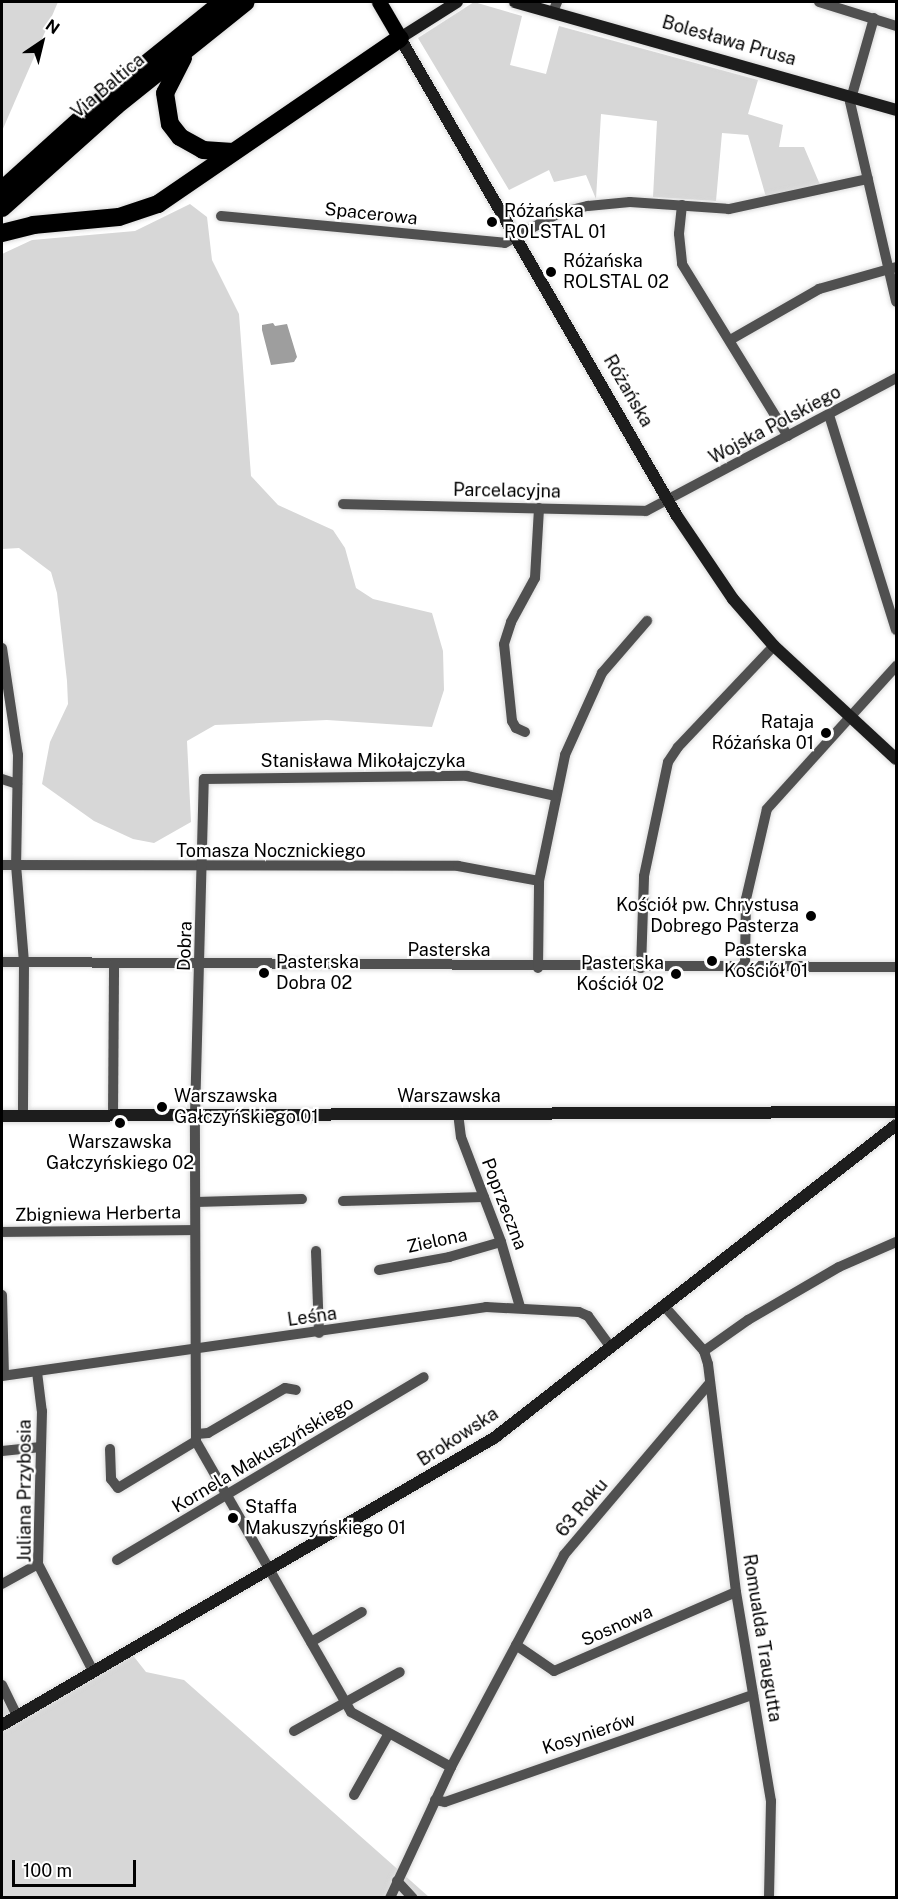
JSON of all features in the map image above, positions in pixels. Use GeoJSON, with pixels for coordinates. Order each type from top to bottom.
{"type":"FeatureCollection","features":[{"type":"Feature","properties":{"kind":"highway","name":"Via Baltica"},"geometry":{"type":"LineString","coordinates":[[2,189],[98,104],[223,2]]}},
{"type":"Feature","properties":{"kind":"highway","name":"Via Baltica"},"geometry":{"type":"LineString","coordinates":[[2,208],[198,39],[246,2]]}},
{"type":"Feature","properties":{"kind":"highway"},"geometry":{"type":"LineString","coordinates":[[2,233],[33,225],[134,214],[179,192],[233,152],[400,38]]}},
{"type":"Feature","properties":{"kind":"highway"},"geometry":{"type":"LineString","coordinates":[[198,39],[170,77],[165,93],[166,114],[174,130],[191,144],[203,150],[233,152]]}},
{"type":"Feature","properties":{"kind":"main road","name":"Różańska"},"geometry":{"type":"LineString","coordinates":[[379,2],[400,38]]}},
{"type":"Feature","properties":{"kind":"street"},"geometry":{"type":"LineString","coordinates":[[400,38],[457,2]]}},
{"type":"Feature","properties":{"kind":"street","name":"Bolesława Prusa"},"geometry":{"type":"LineString","coordinates":[[515,2],[555,7],[897,110]]}},
{"type":"Feature","properties":{"kind":"street"},"geometry":{"type":"LineString","coordinates":[[819,2],[897,26]]}},
{"type":"Feature","properties":{"kind":"street"},"geometry":{"type":"LineString","coordinates":[[874,18],[850,95],[868,179],[892,268],[897,302]]}},
{"type":"Feature","properties":{"kind":"street","name":"Różańska"},"geometry":{"type":"LineString","coordinates":[[400,38],[669,501],[710,566],[774,646],[897,759]]}},
{"type":"Feature","properties":{"kind":"street"},"geometry":{"type":"LineString","coordinates":[[517,239],[559,213],[588,206],[630,202],[729,209],[868,179]]}},
{"type":"Feature","properties":{"kind":"street"},"geometry":{"type":"LineString","coordinates":[[682,205],[679,234],[682,264],[788,436]]}},
{"type":"Feature","properties":{"kind":"street","name":"Spacerowa"},"geometry":{"type":"LineString","coordinates":[[221,216],[501,243],[517,239]]}},
{"type":"Feature","properties":{"kind":"street"},"geometry":{"type":"LineString","coordinates":[[730,340],[819,289],[892,268]]}},
{"type":"Feature","properties":{"kind":"street","name":"Wojska Polskiego"},"geometry":{"type":"LineString","coordinates":[[669,501],[897,378]]}},
{"type":"Feature","properties":{"kind":"street"},"geometry":{"type":"LineString","coordinates":[[829,415],[897,630]]}},
{"type":"Feature","properties":{"kind":"street","name":"Parcelacyjna"},"geometry":{"type":"LineString","coordinates":[[343,504],[646,510],[669,501]]}},
{"type":"Feature","properties":{"kind":"street"},"geometry":{"type":"LineString","coordinates":[[525,732],[516,728],[512,721],[504,644],[511,621],[535,578],[539,508]]}},
{"type":"Feature","properties":{"kind":"street"},"geometry":{"type":"LineString","coordinates":[[538,968],[539,881],[555,796],[568,745],[602,673],[647,621]]}},
{"type":"Feature","properties":{"kind":"street"},"geometry":{"type":"LineString","coordinates":[[641,968],[644,876],[668,762],[678,747],[774,646]]}},
{"type":"Feature","properties":{"kind":"street"},"geometry":{"type":"LineString","coordinates":[[2,648],[18,755],[16,865],[24,963],[23,1116]]}},
{"type":"Feature","properties":{"kind":"street"},"geometry":{"type":"LineString","coordinates":[[745,967],[746,898],[766,809],[897,666]]}},
{"type":"Feature","properties":{"kind":"street","name":"Stanisława Mikołajczyka"},"geometry":{"type":"LineString","coordinates":[[204,778],[467,776],[555,796]]}},
{"type":"Feature","properties":{"kind":"street","name":"Dobra"},"geometry":{"type":"LineString","coordinates":[[196,1437],[195,1115],[201,965],[204,778]]}},
{"type":"Feature","properties":{"kind":"street"},"geometry":{"type":"LineString","coordinates":[[2,779],[17,783]]}},
{"type":"Feature","properties":{"kind":"street","name":"Tomasza Nocznickiego"},"geometry":{"type":"LineString","coordinates":[[2,866],[203,868],[458,866],[539,881]]}},
{"type":"Feature","properties":{"kind":"street","name":"Pasterska"},"geometry":{"type":"LineString","coordinates":[[2,962],[538,968],[897,967]]}},
{"type":"Feature","properties":{"kind":"street"},"geometry":{"type":"LineString","coordinates":[[113,1116],[114,963]]}},
{"type":"Feature","properties":{"kind":"street","name":"Warszawska"},"geometry":{"type":"LineString","coordinates":[[2,1116],[897,1112]]}},
{"type":"Feature","properties":{"kind":"street","name":"Poprzeczna"},"geometry":{"type":"LineString","coordinates":[[458,1113],[461,1137],[501,1242],[520,1307]]}},
{"type":"Feature","properties":{"kind":"street","name":"Brokowska"},"geometry":{"type":"LineString","coordinates":[[2,1725],[494,1438],[897,1125]]}},
{"type":"Feature","properties":{"kind":"street"},"geometry":{"type":"LineString","coordinates":[[344,1201],[484,1197]]}},
{"type":"Feature","properties":{"kind":"street"},"geometry":{"type":"LineString","coordinates":[[196,1202],[302,1199]]}},
{"type":"Feature","properties":{"kind":"street","name":"Zbigniewa Herberta"},"geometry":{"type":"LineString","coordinates":[[2,1232],[195,1230]]}},
{"type":"Feature","properties":{"kind":"street","name":"Zielona"},"geometry":{"type":"LineString","coordinates":[[379,1270],[449,1257],[501,1242]]}},
{"type":"Feature","properties":{"kind":"street"},"geometry":{"type":"LineString","coordinates":[[704,1351],[748,1320],[839,1267],[897,1242]]}},
{"type":"Feature","properties":{"kind":"street"},"geometry":{"type":"LineString","coordinates":[[316,1251],[319,1333]]}},
{"type":"Feature","properties":{"kind":"street"},"geometry":{"type":"LineString","coordinates":[[2,1295],[3,1376]]}},
{"type":"Feature","properties":{"kind":"street","name":"Leśna"},"geometry":{"type":"LineString","coordinates":[[3,1376],[319,1333],[486,1307],[520,1307],[588,1316],[610,1348]]}},
{"type":"Feature","properties":{"kind":"street"},"geometry":{"type":"LineString","coordinates":[[664,1307],[704,1351],[709,1384]]}},
{"type":"Feature","properties":{"kind":"street","name":"Juliana Przybosia"},"geometry":{"type":"LineString","coordinates":[[37,1372],[41,1447],[38,1564],[93,1671]]}},
{"type":"Feature","properties":{"kind":"street","name":"Kornela Makuszyńskiego"},"geometry":{"type":"LineString","coordinates":[[117,1560],[227,1497],[424,1377]]}},
{"type":"Feature","properties":{"kind":"street","name":"Romualda Traugutta"},"geometry":{"type":"LineString","coordinates":[[709,1384],[736,1592],[771,1801],[769,1898]]}},
{"type":"Feature","properties":{"kind":"street","name":"63 Roku"},"geometry":{"type":"LineString","coordinates":[[390,1898],[451,1767],[564,1555],[709,1384]]}},
{"type":"Feature","properties":{"kind":"street"},"geometry":{"type":"LineString","coordinates":[[110,1449],[111,1479],[117,1488],[196,1437],[208,1433],[285,1388],[296,1390]]}},
{"type":"Feature","properties":{"kind":"street"},"geometry":{"type":"LineString","coordinates":[[196,1437],[227,1497],[346,1703],[360,1720],[451,1767]]}},
{"type":"Feature","properties":{"kind":"street"},"geometry":{"type":"LineString","coordinates":[[2,1451],[41,1447]]}},
{"type":"Feature","properties":{"kind":"street"},"geometry":{"type":"LineString","coordinates":[[2,1584],[38,1564]]}},
{"type":"Feature","properties":{"kind":"street","name":"Sosnowa"},"geometry":{"type":"LineString","coordinates":[[516,1645],[554,1671],[736,1592]]}},
{"type":"Feature","properties":{"kind":"street"},"geometry":{"type":"LineString","coordinates":[[311,1642],[362,1612]]}},
{"type":"Feature","properties":{"kind":"street"},"geometry":{"type":"LineString","coordinates":[[294,1731],[400,1672]]}},
{"type":"Feature","properties":{"kind":"street"},"geometry":{"type":"LineString","coordinates":[[2,1685],[17,1716]]}},
{"type":"Feature","properties":{"kind":"street","name":"Kosynierów"},"geometry":{"type":"LineString","coordinates":[[435,1800],[445,1802],[753,1695]]}},
{"type":"Feature","properties":{"kind":"street"},"geometry":{"type":"LineString","coordinates":[[354,1795],[388,1735]]}},
{"type":"Feature","properties":{"kind":"street"},"geometry":{"type":"LineString","coordinates":[[397,1881],[413,1898]]}},
{"type":"Feature","properties":{"kind":"shaded area"},"geometry":{"type":"Polygon","coordinates":[[[2,2],[58,2],[2,131],[2,2]]]}},
{"type":"Feature","properties":{"kind":"shaded area"},"geometry":{"type":"Polygon","coordinates":[[[474,2],[522,16],[510,65],[546,74],[559,26],[758,80],[748,114],[783,125],[779,147],[804,147],[821,187],[766,197],[748,135],[722,133],[716,201],[653,197],[657,121],[601,114],[596,199],[586,175],[554,182],[549,170],[509,190],[418,38],[474,2]]]}},
{"type":"Feature","properties":{"kind":"shaded area"},"geometry":{"type":"Polygon","coordinates":[[[190,204],[207,217],[212,260],[239,314],[251,476],[278,505],[333,530],[345,548],[356,588],[373,599],[432,613],[443,651],[444,690],[432,727],[327,720],[215,725],[187,741],[191,822],[154,843],[133,839],[94,821],[42,784],[50,742],[68,704],[67,681],[57,593],[51,572],[19,548],[2,549],[2,254],[32,240],[135,231],[190,204]]]}},
{"type":"Feature","properties":{"kind":"shaded area"},"geometry":{"type":"Polygon","coordinates":[[[273,323],[275,326],[287,324],[297,357],[294,362],[271,365],[262,325],[273,323]]]}},
{"type":"Feature","properties":{"kind":"shaded area"},"geometry":{"type":"Polygon","coordinates":[[[131,1653],[146,1672],[184,1680],[429,1897],[2,1897],[2,1695],[12,1716],[131,1653]]]}},
{"type":"Feature","properties":{"kind":"place","name":"Różańska ROLSTAL 01"},"geometry":{"type":"Point","coordinates":[492,222]}},
{"type":"Feature","properties":{"kind":"place","name":"Różańska ROLSTAL 02"},"geometry":{"type":"Point","coordinates":[551,272]}},
{"type":"Feature","properties":{"kind":"place","name":"Rataja Różańska 01"},"geometry":{"type":"Point","coordinates":[826,733]}},
{"type":"Feature","properties":{"kind":"place","name":"Kościół pw. Chrystusa Dobrego Pasterza"},"geometry":{"type":"Point","coordinates":[811,916]}},
{"type":"Feature","properties":{"kind":"place","name":"Pasterska Kościół 01"},"geometry":{"type":"Point","coordinates":[712,961]}},
{"type":"Feature","properties":{"kind":"place","name":"Pasterska Dobra 02"},"geometry":{"type":"Point","coordinates":[264,973]}},
{"type":"Feature","properties":{"kind":"place","name":"Pasterska Kościół 02"},"geometry":{"type":"Point","coordinates":[676,974]}},
{"type":"Feature","properties":{"kind":"place","name":"Warszawska Gałczyńskiego 01"},"geometry":{"type":"Point","coordinates":[162,1107]}},
{"type":"Feature","properties":{"kind":"place","name":"Warszawska Gałczyńskiego 02"},"geometry":{"type":"Point","coordinates":[120,1123]}},
{"type":"Feature","properties":{"kind":"place","name":"Staffa Makuszyńskiego 01"},"geometry":{"type":"Point","coordinates":[233,1518]}}]}
